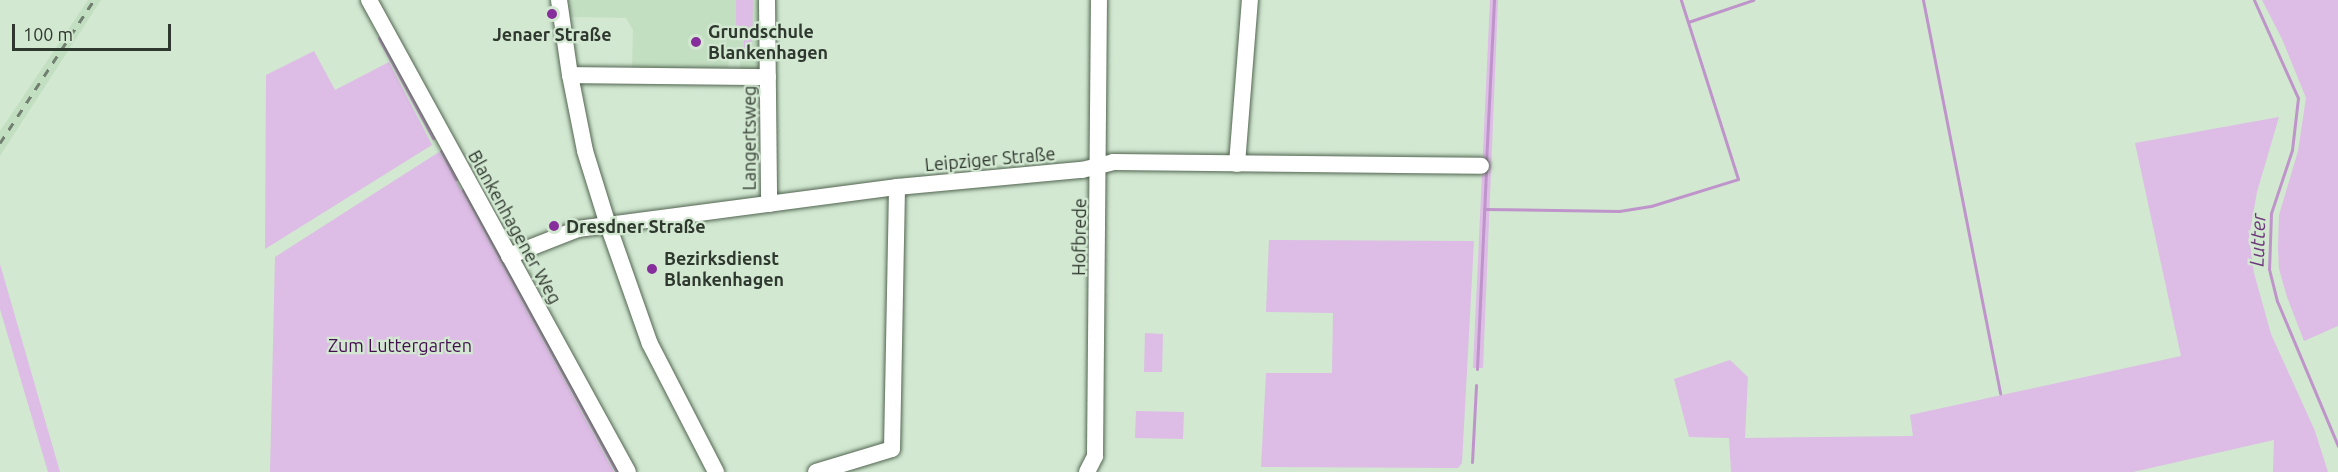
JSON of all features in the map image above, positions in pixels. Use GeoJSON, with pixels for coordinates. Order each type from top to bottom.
{"type":"FeatureCollection","features":[{"type":"Feature","properties":{"kind":"street","name":"Blankenhagener Weg"},"geometry":{"type":"LineString","coordinates":[[369,0],[628,472]]}},
{"type":"Feature","properties":{"kind":"street"},"geometry":{"type":"LineString","coordinates":[[559,0],[570,75],[585,151],[608,225],[650,344],[716,472]]}},
{"type":"Feature","properties":{"kind":"street","name":"Langertsweg"},"geometry":{"type":"LineString","coordinates":[[767,0],[769,204]]}},
{"type":"Feature","properties":{"kind":"street","name":"Hofbrede"},"geometry":{"type":"LineString","coordinates":[[1087,472],[1095,456],[1099,0]]}},
{"type":"Feature","properties":{"kind":"street"},"geometry":{"type":"LineString","coordinates":[[1237,164],[1250,0]]}},
{"type":"Feature","properties":{"kind":"street"},"geometry":{"type":"LineString","coordinates":[[570,75],[768,77]]}},
{"type":"Feature","properties":{"kind":"street","name":"Leipziger Straße"},"geometry":{"type":"LineString","coordinates":[[509,256],[578,229],[897,187],[1099,166],[1113,162],[1481,166]]}},
{"type":"Feature","properties":{"kind":"street"},"geometry":{"type":"LineString","coordinates":[[816,472],[892,449],[897,187]]}},
{"type":"Feature","properties":{"kind":"shaded area"},"geometry":{"type":"Polygon","coordinates":[[[88,0],[101,0],[0,156],[0,131],[88,0]]]}},
{"type":"Feature","properties":{"kind":"shaded area","name":"Grundschule Blankenhagen"},"geometry":{"type":"Polygon","coordinates":[[[568,0],[759,0],[759,65],[757,70],[740,72],[740,55],[729,54],[728,72],[632,69],[633,30],[626,18],[570,17],[568,0]]]}},
{"type":"Feature","properties":{"kind":"green space"},"geometry":{"type":"Polygon","coordinates":[[[736,0],[753,0],[752,49],[744,49],[744,37],[736,37],[736,0]]]}},
{"type":"Feature","properties":{"kind":"green space"},"geometry":{"type":"Polygon","coordinates":[[[1490,0],[1498,0],[1483,368],[1473,368],[1490,0]]]}},
{"type":"Feature","properties":{"kind":"green space"},"geometry":{"type":"Polygon","coordinates":[[[2262,0],[2338,0],[2338,326],[2304,341],[2279,269],[2278,248],[2279,215],[2298,151],[2306,98],[2282,39],[2262,0]]]}},
{"type":"Feature","properties":{"kind":"green space"},"geometry":{"type":"Polygon","coordinates":[[[314,51],[335,90],[389,62],[432,145],[265,249],[266,75],[314,51]]]}},
{"type":"Feature","properties":{"kind":"green space"},"geometry":{"type":"Polygon","coordinates":[[[2279,117],[2257,192],[2249,237],[2254,273],[2271,334],[2315,431],[2328,472],[2273,472],[2274,440],[2133,472],[1731,472],[1729,438],[1689,437],[1674,379],[1730,360],[1748,377],[1745,438],[1913,436],[1910,415],[2181,356],[2135,143],[2279,117]]]}},
{"type":"Feature","properties":{"kind":"green space","name":"Zum Luttergarten"},"geometry":{"type":"Polygon","coordinates":[[[439,152],[614,472],[270,472],[275,257],[439,152]]]}},
{"type":"Feature","properties":{"kind":"green space"},"geometry":{"type":"Polygon","coordinates":[[[1269,240],[1474,241],[1462,463],[1458,468],[1261,467],[1266,373],[1332,373],[1333,313],[1266,312],[1269,240]]]}},
{"type":"Feature","properties":{"kind":"green space"},"geometry":{"type":"Polygon","coordinates":[[[0,264],[60,472],[48,472],[0,309],[0,264]]]}},
{"type":"Feature","properties":{"kind":"green space"},"geometry":{"type":"Polygon","coordinates":[[[1145,333],[1163,334],[1162,372],[1144,372],[1145,333]]]}},
{"type":"Feature","properties":{"kind":"green space"},"geometry":{"type":"Polygon","coordinates":[[[1136,411],[1184,412],[1183,439],[1135,438],[1136,411]]]}},
{"type":"Feature","properties":{"kind":"waterway"},"geometry":{"type":"LineString","coordinates":[[1486,164],[1494,0]]}},
{"type":"Feature","properties":{"kind":"waterway"},"geometry":{"type":"LineString","coordinates":[[1484,209],[1619,211],[1651,206],[1738,179],[1681,0]]}},
{"type":"Feature","properties":{"kind":"waterway"},"geometry":{"type":"LineString","coordinates":[[1688,22],[1753,0]]}},
{"type":"Feature","properties":{"kind":"waterway"},"geometry":{"type":"LineString","coordinates":[[1923,0],[2000,394]]}},
{"type":"Feature","properties":{"kind":"waterway","name":"Lutter"},"geometry":{"type":"LineString","coordinates":[[2254,0],[2298,98],[2292,150],[2271,213],[2269,269],[2277,301],[2338,446]]}},
{"type":"Feature","properties":{"kind":"waterway"},"geometry":{"type":"LineString","coordinates":[[379,38],[433,138]]}},
{"type":"Feature","properties":{"kind":"waterway"},"geometry":{"type":"LineString","coordinates":[[441,151],[456,179]]}},
{"type":"Feature","properties":{"kind":"waterway"},"geometry":{"type":"LineString","coordinates":[[1477,369],[1486,170]]}},
{"type":"Feature","properties":{"kind":"waterway"},"geometry":{"type":"LineString","coordinates":[[463,190],[617,472]]}},
{"type":"Feature","properties":{"kind":"waterway"},"geometry":{"type":"LineString","coordinates":[[1472,462],[1476,385]]}},
{"type":"Feature","properties":{"kind":"railway"},"geometry":{"type":"LineString","coordinates":[[0,143],[94,0]]}},
{"type":"Feature","properties":{"kind":"place","name":"Jenaer Straße"},"geometry":{"type":"Point","coordinates":[552,14]}},
{"type":"Feature","properties":{"kind":"place","name":"Grundschule Blankenhagen"},"geometry":{"type":"Point","coordinates":[696,42]}},
{"type":"Feature","properties":{"kind":"place","name":"Dresdner Straße"},"geometry":{"type":"Point","coordinates":[554,226]}},
{"type":"Feature","properties":{"kind":"place","name":"Bezirksdienst Blankenhagen"},"geometry":{"type":"Point","coordinates":[652,269]}}]}
